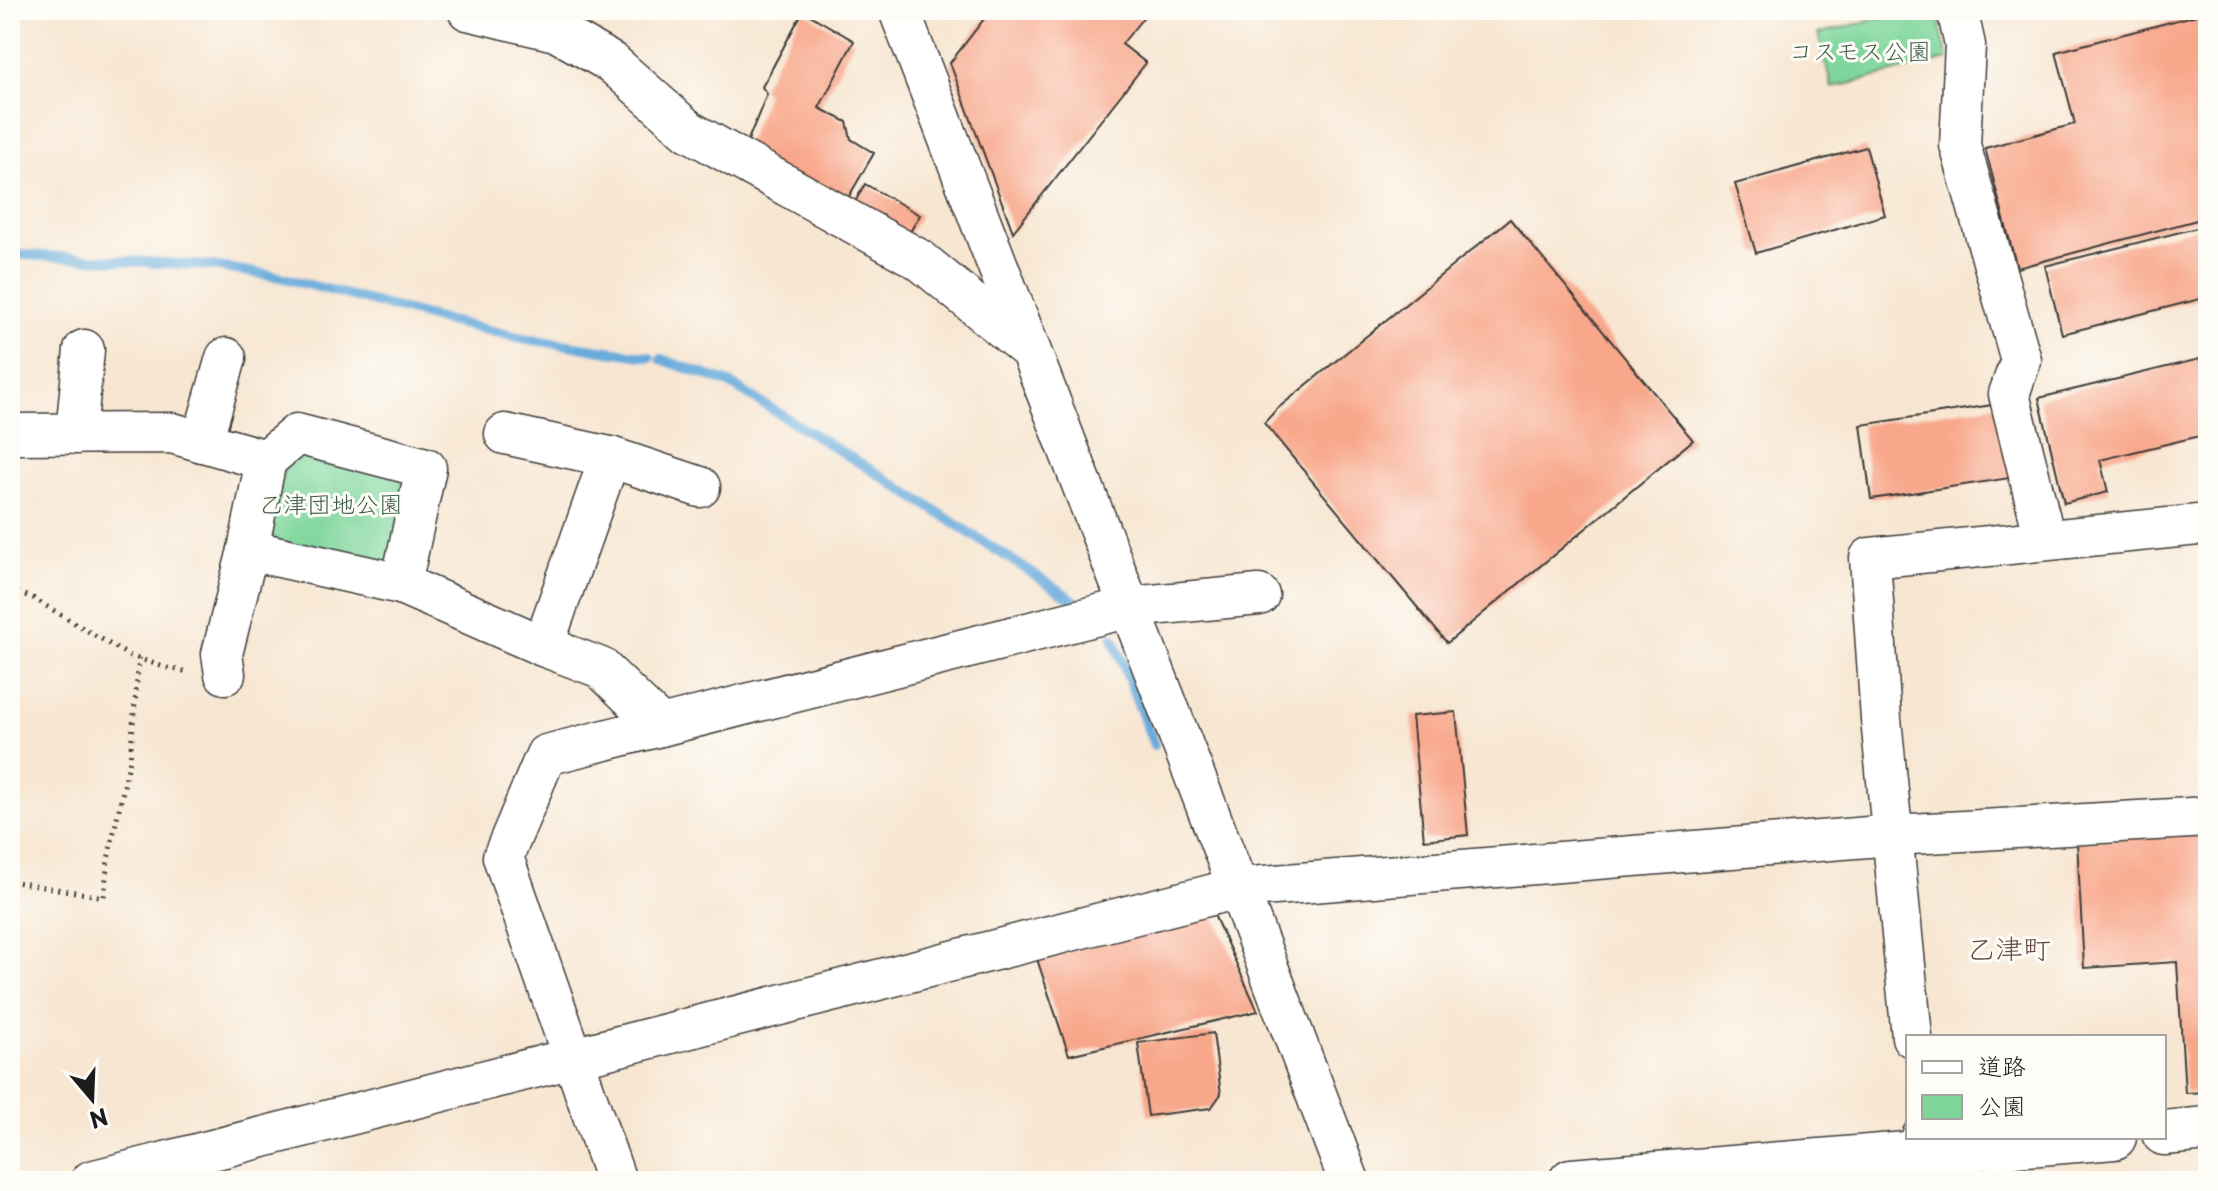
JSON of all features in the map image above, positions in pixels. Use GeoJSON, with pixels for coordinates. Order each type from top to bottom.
{"type":"FeatureCollection","features":[{"type":"Feature","properties":{"kind":"highway"},"geometry":{"type":"LineString","coordinates":[[2166,1133],[2208,1129]]}},
{"type":"Feature","properties":{"kind":"highway"},"geometry":{"type":"LineString","coordinates":[[1571,1181],[1924,1157],[2095,1139]]}},
{"type":"Feature","properties":{"kind":"street"},"geometry":{"type":"LineString","coordinates":[[468,10],[556,31],[612,63],[689,131],[920,260],[1030,351]]}},
{"type":"Feature","properties":{"kind":"street"},"geometry":{"type":"LineString","coordinates":[[899,10],[1349,1181]]}},
{"type":"Feature","properties":{"kind":"street"},"geometry":{"type":"LineString","coordinates":[[1957,10],[1965,45],[1960,145],[2021,360],[2009,394],[2045,539]]}},
{"type":"Feature","properties":{"kind":"street"},"geometry":{"type":"LineString","coordinates":[[76,434],[84,350]]}},
{"type":"Feature","properties":{"kind":"street"},"geometry":{"type":"LineString","coordinates":[[202,442],[226,358]]}},
{"type":"Feature","properties":{"kind":"street"},"geometry":{"type":"LineString","coordinates":[[10,434],[172,433],[266,460]]}},
{"type":"Feature","properties":{"kind":"street"},"geometry":{"type":"LineString","coordinates":[[225,674],[222,654],[266,460],[297,434],[426,468],[401,584]]}},
{"type":"Feature","properties":{"kind":"street"},"geometry":{"type":"LineString","coordinates":[[505,434],[610,457],[700,487]]}},
{"type":"Feature","properties":{"kind":"street"},"geometry":{"type":"LineString","coordinates":[[543,646],[610,457]]}},
{"type":"Feature","properties":{"kind":"street"},"geometry":{"type":"LineString","coordinates":[[1912,1035],[1881,719],[1870,558],[2208,524]]}},
{"type":"Feature","properties":{"kind":"street"},"geometry":{"type":"LineString","coordinates":[[248,550],[401,584],[601,668],[661,726]]}},
{"type":"Feature","properties":{"kind":"street"},"geometry":{"type":"LineString","coordinates":[[616,1181],[503,857],[546,755],[1130,607],[1259,595]]}},
{"type":"Feature","properties":{"kind":"street"},"geometry":{"type":"LineString","coordinates":[[91,1181],[1238,888],[1893,835],[2208,817]]}},
{"type":"Feature","properties":{"kind":"path"},"geometry":{"type":"LineString","coordinates":[[10,590],[33,598],[71,619],[115,649],[167,668],[192,673],[225,674]]}},
{"type":"Feature","properties":{"kind":"path"},"geometry":{"type":"LineString","coordinates":[[10,881],[104,897],[108,859],[130,759],[139,658]]}},
{"type":"Feature","properties":{"kind":"green space","name":"コスモス公園"},"geometry":{"type":"Polygon","coordinates":[[[1912,10],[1936,10],[1948,59],[1832,88],[1818,34],[1912,10]]]}},
{"type":"Feature","properties":{"kind":"green space","name":"乙津団地公園"},"geometry":{"type":"Polygon","coordinates":[[[299,446],[404,474],[393,559],[380,566],[277,542],[268,531],[287,456],[299,446]]]}},
{"type":"Feature","properties":{"kind":"building"},"geometry":{"type":"Polygon","coordinates":[[[991,10],[1149,10],[1122,44],[1146,63],[1013,232],[950,63],[991,10]]]}},
{"type":"Feature","properties":{"kind":"building"},"geometry":{"type":"Polygon","coordinates":[[[1477,10],[1510,10],[1510,11],[1479,19],[1477,10]]]}},
{"type":"Feature","properties":{"kind":"building"},"geometry":{"type":"Polygon","coordinates":[[[803,11],[854,41],[819,108],[847,122],[851,139],[874,153],[844,205],[743,152],[767,94],[762,87],[803,11]]]}},
{"type":"Feature","properties":{"kind":"building"},"geometry":{"type":"Polygon","coordinates":[[[2208,12],[2208,217],[2017,268],[1985,148],[2075,124],[2056,52],[2208,12]]]}},
{"type":"Feature","properties":{"kind":"building"},"geometry":{"type":"Polygon","coordinates":[[[1866,147],[1885,215],[1756,253],[1735,184],[1866,147]]]}},
{"type":"Feature","properties":{"kind":"building"},"geometry":{"type":"Polygon","coordinates":[[[865,184],[920,215],[907,237],[852,207],[865,184]]]}},
{"type":"Feature","properties":{"kind":"building"},"geometry":{"type":"Polygon","coordinates":[[[1510,219],[1693,440],[1447,643],[1264,423],[1277,409],[1510,219]]]}},
{"type":"Feature","properties":{"kind":"building"},"geometry":{"type":"Polygon","coordinates":[[[2208,225],[2208,297],[2062,334],[2045,266],[2208,225]]]}},
{"type":"Feature","properties":{"kind":"building"},"geometry":{"type":"Polygon","coordinates":[[[2208,357],[2208,434],[2100,460],[2108,492],[2064,503],[2039,398],[2208,357]]]}},
{"type":"Feature","properties":{"kind":"building"},"geometry":{"type":"Polygon","coordinates":[[[1999,404],[2010,478],[1871,499],[1861,425],[1999,404]]]}},
{"type":"Feature","properties":{"kind":"building"},"geometry":{"type":"Polygon","coordinates":[[[1456,712],[1468,835],[1424,840],[1412,716],[1456,712]]]}},
{"type":"Feature","properties":{"kind":"building"},"geometry":{"type":"Polygon","coordinates":[[[2208,832],[2208,1092],[2185,1093],[2177,962],[2084,968],[2077,841],[2208,832]]]}},
{"type":"Feature","properties":{"kind":"building"},"geometry":{"type":"Polygon","coordinates":[[[1214,915],[1258,1011],[1069,1055],[1037,959],[1214,915]]]}},
{"type":"Feature","properties":{"kind":"building"},"geometry":{"type":"Polygon","coordinates":[[[1213,1033],[1221,1094],[1211,1108],[1148,1116],[1138,1043],[1213,1033]]]}},
{"type":"Feature","properties":{"kind":"waterway"},"geometry":{"type":"LineString","coordinates":[[10,254],[212,266],[280,277],[527,339],[650,357]]}},
{"type":"Feature","properties":{"kind":"waterway"},"geometry":{"type":"LineString","coordinates":[[661,359],[729,383],[883,477],[1080,604]]}},
{"type":"Feature","properties":{"kind":"waterway"},"geometry":{"type":"LineString","coordinates":[[1113,638],[1154,745]]}},
{"type":"Feature","properties":{"kind":"district","name":"乙津町"},"geometry":{"type":"Point","coordinates":[2009,949]}}]}
